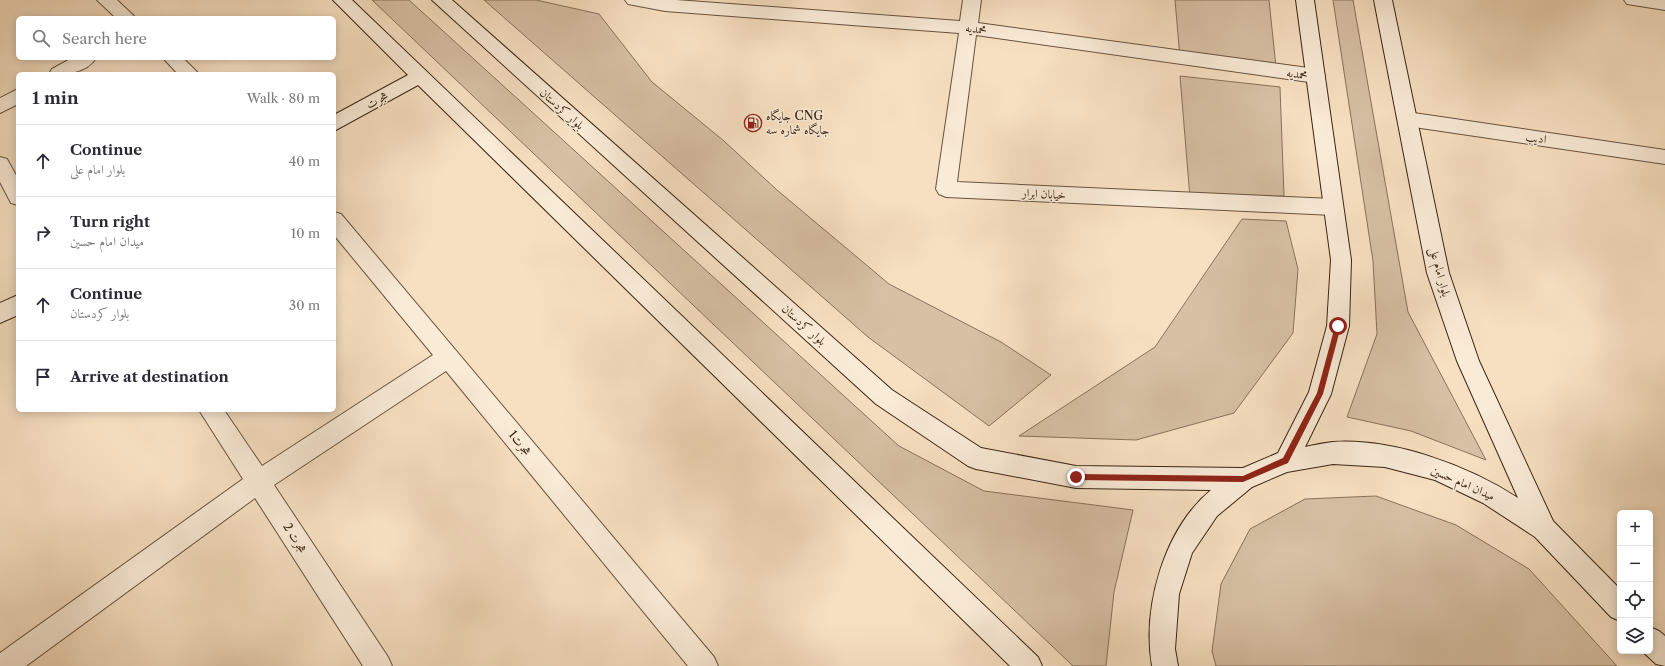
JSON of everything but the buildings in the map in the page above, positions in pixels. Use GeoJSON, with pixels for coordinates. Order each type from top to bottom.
{"type":"FeatureCollection","features":[{"type":"Feature","properties":{"kind":"main road"},"geometry":{"type":"LineString","coordinates":[[106,0],[125,16]]}},
{"type":"Feature","properties":{"kind":"main road"},"geometry":{"type":"LineString","coordinates":[[342,0],[1030,666]]}},
{"type":"Feature","properties":{"kind":"main road","name":"بلوار کردستان"},"geometry":{"type":"LineString","coordinates":[[441,0],[884,397],[976,458],[1076,477],[1243,479]]}},
{"type":"Feature","properties":{"kind":"main road","name":"محمدیه"},"geometry":{"type":"LineString","coordinates":[[634,0],[665,4],[819,8],[1316,76]]}},
{"type":"Feature","properties":{"kind":"main road","name":"خیابان ابرار"},"geometry":{"type":"LineString","coordinates":[[972,0],[946,189],[1333,207]]}},
{"type":"Feature","properties":{"kind":"main road"},"geometry":{"type":"LineString","coordinates":[[1286,461],[1320,394],[1338,326],[1340,260],[1305,0]]}},
{"type":"Feature","properties":{"kind":"main road","name":"بلوار امام علی"},"geometry":{"type":"LineString","coordinates":[[1383,0],[1438,273],[1468,362],[1544,529]]}},
{"type":"Feature","properties":{"kind":"main road"},"geometry":{"type":"LineString","coordinates":[[1633,0],[1665,4]]}},
{"type":"Feature","properties":{"kind":"main road"},"geometry":{"type":"LineString","coordinates":[[62,72],[83,60]]}},
{"type":"Feature","properties":{"kind":"main road"},"geometry":{"type":"LineString","coordinates":[[174,60],[188,72]]}},
{"type":"Feature","properties":{"kind":"main road","name":"هجرت"},"geometry":{"type":"LineString","coordinates":[[336,123],[420,76]]}},
{"type":"Feature","properties":{"kind":"main road"},"geometry":{"type":"LineString","coordinates":[[0,106],[16,97]]}},
{"type":"Feature","properties":{"kind":"main road","name":"ادیب"},"geometry":{"type":"LineString","coordinates":[[1407,119],[1665,157]]}},
{"type":"Feature","properties":{"kind":"main road"},"geometry":{"type":"LineString","coordinates":[[0,164],[16,194]]}},
{"type":"Feature","properties":{"kind":"main road","name":"هجرت1"},"geometry":{"type":"LineString","coordinates":[[336,222],[705,666]]}},
{"type":"Feature","properties":{"kind":"main road"},"geometry":{"type":"LineString","coordinates":[[0,314],[16,305]]}},
{"type":"Feature","properties":{"kind":"main road"},"geometry":{"type":"LineString","coordinates":[[4,666],[258,482],[448,357]]}},
{"type":"Feature","properties":{"kind":"main road","name":"هجرت 2"},"geometry":{"type":"LineString","coordinates":[[212,412],[379,666]]}},
{"type":"Feature","properties":{"kind":"main road","name":"میدان امام حسین"},"geometry":{"type":"LineString","coordinates":[[1165,666],[1162,650],[1166,594],[1181,547],[1208,508],[1243,479],[1286,461],[1333,453],[1385,456],[1439,470],[1492,495],[1544,529],[1617,605]]}},
{"type":"Feature","properties":{"kind":"main road"},"geometry":{"type":"LineString","coordinates":[[1653,643],[1665,655]]}},
{"type":"Feature","properties":{"kind":"shaded area"},"geometry":{"type":"Polygon","coordinates":[[[372,0],[409,0],[899,446],[984,491],[1133,510],[1114,592],[1106,666],[1073,666],[372,0]]]}},
{"type":"Feature","properties":{"kind":"shaded area"},"geometry":{"type":"Polygon","coordinates":[[[484,0],[536,0],[599,14],[652,82],[724,141],[777,190],[889,284],[1001,342],[1051,375],[989,426],[868,337],[484,0]]]}},
{"type":"Feature","properties":{"kind":"shaded area"},"geometry":{"type":"Polygon","coordinates":[[[1175,0],[1269,0],[1276,67],[1180,58],[1175,0]]]}},
{"type":"Feature","properties":{"kind":"shaded area"},"geometry":{"type":"Polygon","coordinates":[[[1333,0],[1353,0],[1408,312],[1486,460],[1411,431],[1347,417],[1377,334],[1373,261],[1333,0]]]}},
{"type":"Feature","properties":{"kind":"shaded area"},"geometry":{"type":"Polygon","coordinates":[[[1180,76],[1280,87],[1284,196],[1190,198],[1180,76]]]}},
{"type":"Feature","properties":{"kind":"shaded area"},"geometry":{"type":"Polygon","coordinates":[[[1242,219],[1286,221],[1298,269],[1293,333],[1234,413],[1136,440],[1019,436],[1155,347],[1242,219]]]}},
{"type":"Feature","properties":{"kind":"shaded area"},"geometry":{"type":"Polygon","coordinates":[[[1376,496],[1456,525],[1529,569],[1617,666],[1216,666],[1212,651],[1221,584],[1250,529],[1305,499],[1376,496]]]}},
{"type":"Feature","properties":{"kind":"place","name":"جایگاه CNG جایگاه شماره سه"},"geometry":{"type":"Point","coordinates":[753,123]}},
{"type":"Feature","properties":{"kind":"route"},"geometry":{"type":"LineString","coordinates":[[1076,477],[1243,479],[1286,461],[1320,394],[1338,326]]}}]}
